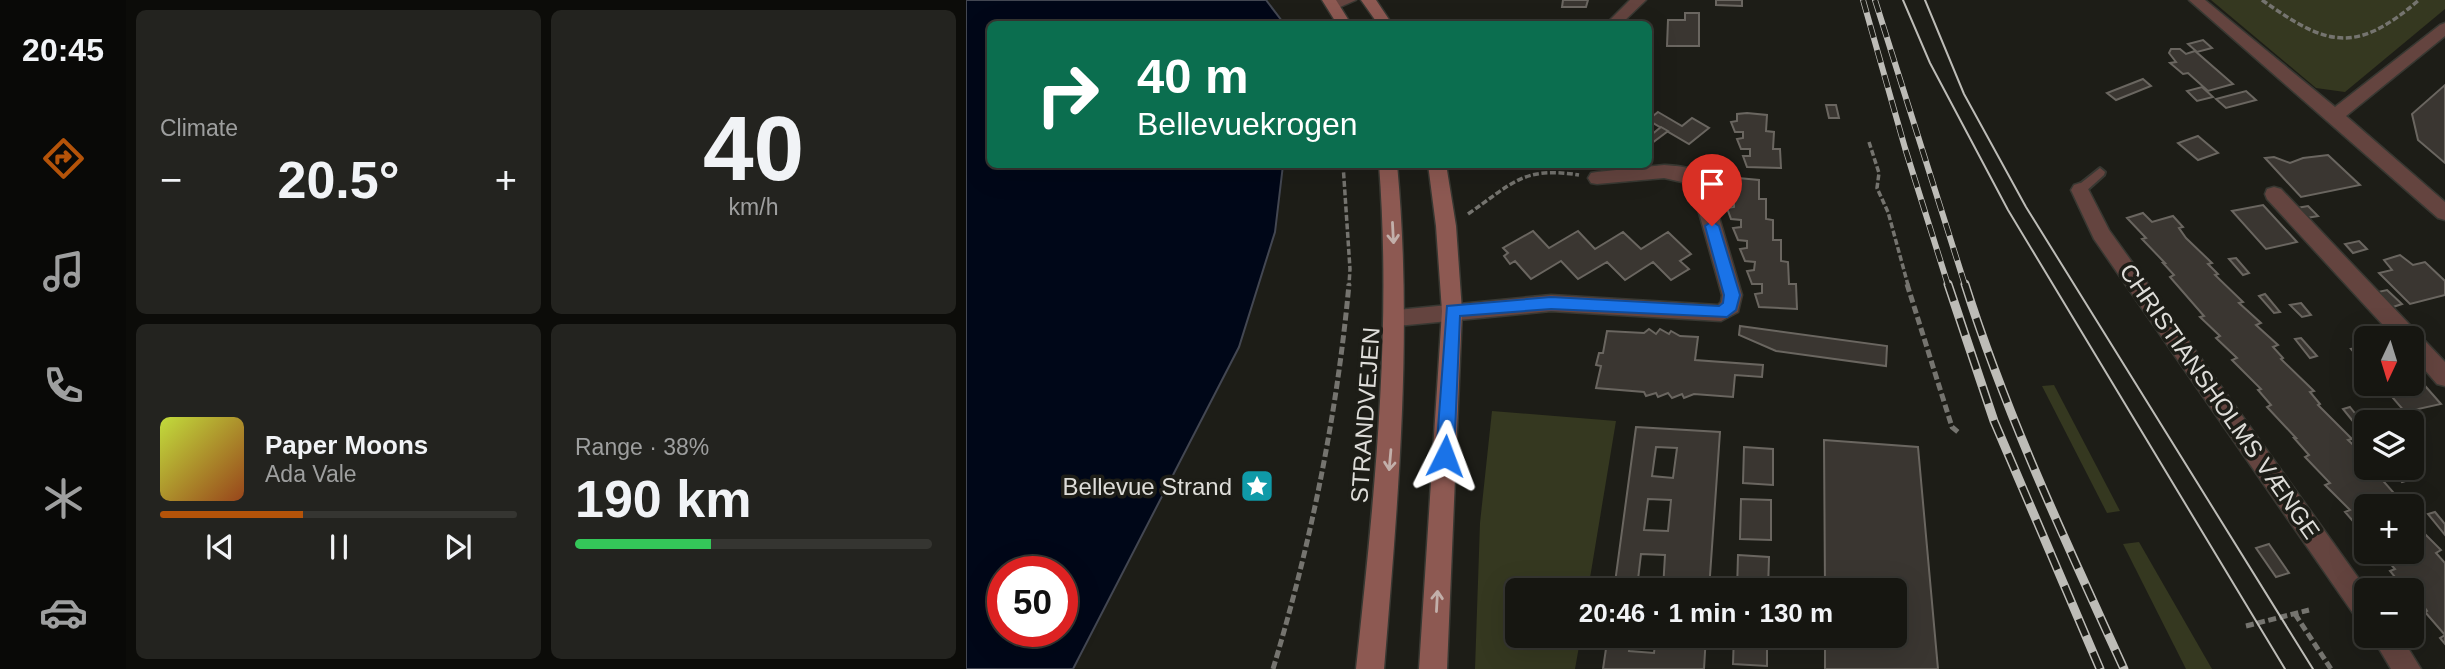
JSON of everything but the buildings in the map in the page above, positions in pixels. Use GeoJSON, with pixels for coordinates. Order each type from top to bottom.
{"type":"FeatureCollection","features":[{"type":"Feature","properties":{"kind":"main road"},"geometry":{"type":"LineString","coordinates":[[1368,0],[1382,21]]}},
{"type":"Feature","properties":{"kind":"main road"},"geometry":{"type":"LineString","coordinates":[[1331,2],[1342,21]]}},
{"type":"Feature","properties":{"kind":"main road","name":"STRANDVEJEN"},"geometry":{"type":"LineString","coordinates":[[1370,669],[1392,436],[1398,318],[1388,168]]}},
{"type":"Feature","properties":{"kind":"main road"},"geometry":{"type":"LineString","coordinates":[[1433,669],[1452,311],[1446,226],[1438,168]]}},
{"type":"Feature","properties":{"kind":"street"},"geometry":{"type":"LineString","coordinates":[[1331,2],[1349,0]]}},
{"type":"Feature","properties":{"kind":"street"},"geometry":{"type":"LineString","coordinates":[[1617,21],[1639,0]]}},
{"type":"Feature","properties":{"kind":"street"},"geometry":{"type":"LineString","coordinates":[[2196,0],[2335,116],[2445,213]]}},
{"type":"Feature","properties":{"kind":"street"},"geometry":{"type":"LineString","coordinates":[[2335,116],[2445,28]]}},
{"type":"Feature","properties":{"kind":"street"},"geometry":{"type":"LineString","coordinates":[[1398,318],[1551,303],[1721,313],[1731,306],[1732,295],[1699,180],[1689,173],[1675,172],[1597,178]]}},
{"type":"Feature","properties":{"kind":"street","name":"CHRISTIANSHOLMS VÆNGE"},"geometry":{"type":"LineString","coordinates":[[2080,190],[2101,233],[2354,593]]}},
{"type":"Feature","properties":{"kind":"street"},"geometry":{"type":"LineString","coordinates":[[2274,194],[2398,326]]}},
{"type":"Feature","properties":{"kind":"street"},"geometry":{"type":"LineString","coordinates":[[2424,354],[2445,377]]}},
{"type":"Feature","properties":{"kind":"street"},"geometry":{"type":"LineString","coordinates":[[2393,648],[2407,669]]}},
{"type":"Feature","properties":{"kind":"lane"},"geometry":{"type":"LineString","coordinates":[[2080,190],[2100,172]]}},
{"type":"Feature","properties":{"kind":"path"},"geometry":{"type":"LineString","coordinates":[[2262,0],[2286,17],[2330,40],[2354,39],[2397,19],[2419,0]]}},
{"type":"Feature","properties":{"kind":"path"},"geometry":{"type":"LineString","coordinates":[[1869,142],[1879,173],[1877,188],[1886,200],[1888,221],[1911,299],[1952,427],[1958,432]]}},
{"type":"Feature","properties":{"kind":"path"},"geometry":{"type":"LineString","coordinates":[[1273,669],[1288,620],[1330,440],[1341,363],[1350,269],[1343,168]]}},
{"type":"Feature","properties":{"kind":"path"},"geometry":{"type":"LineString","coordinates":[[1446,226],[1526,174],[1555,171],[1597,178]]}},
{"type":"Feature","properties":{"kind":"path"},"geometry":{"type":"LineString","coordinates":[[2246,626],[2309,610]]}},
{"type":"Feature","properties":{"kind":"path"},"geometry":{"type":"LineString","coordinates":[[2295,614],[2331,669]]}},
{"type":"Feature","properties":{"kind":"green space"},"geometry":{"type":"Polygon","coordinates":[[[2211,0],[2445,0],[2445,9],[2345,92],[2316,88],[2211,0]]]}},
{"type":"Feature","properties":{"kind":"green space"},"geometry":{"type":"Polygon","coordinates":[[[2054,385],[2120,511],[2107,513],[2042,386],[2054,385]]]}},
{"type":"Feature","properties":{"kind":"green space"},"geometry":{"type":"Polygon","coordinates":[[[1492,411],[1616,421],[1590,578],[1505,578],[1505,648],[1579,648],[1575,669],[1475,669],[1480,523],[1492,411]]]}},
{"type":"Feature","properties":{"kind":"green space"},"geometry":{"type":"Polygon","coordinates":[[[2139,542],[2212,669],[2186,669],[2123,544],[2139,542]]]}},
{"type":"Feature","properties":{"kind":"water"},"geometry":{"type":"Polygon","coordinates":[[[966,0],[1266,0],[1282,21],[987,21],[987,168],[1283,168],[1275,232],[1239,347],[1073,669],[966,669],[966,0]]]}},
{"type":"Feature","properties":{"kind":"tram line"},"geometry":{"type":"LineString","coordinates":[[1903,0],[1930,63],[2008,210],[2285,669]]}},
{"type":"Feature","properties":{"kind":"tram line"},"geometry":{"type":"LineString","coordinates":[[1925,0],[1964,94],[2026,207],[2313,669]]}},
{"type":"Feature","properties":{"kind":"railway"},"geometry":{"type":"LineString","coordinates":[[1863,0],[1948,285]]}},
{"type":"Feature","properties":{"kind":"railway"},"geometry":{"type":"LineString","coordinates":[[1875,0],[1965,285]]}},
{"type":"Feature","properties":{"kind":"railway"},"geometry":{"type":"LineString","coordinates":[[1948,284],[1994,421],[2100,669]]}},
{"type":"Feature","properties":{"kind":"railway"},"geometry":{"type":"LineString","coordinates":[[1965,284],[2018,431],[2124,669]]}},
{"type":"Feature","properties":{"kind":"place","name":"Bellevue Strand"},"geometry":{"type":"Point","coordinates":[1257,486]}},
{"type":"Feature","properties":{"kind":"route"},"geometry":{"type":"LineString","coordinates":[[1445,456],[1452,311],[1551,303],[1721,313],[1731,306],[1732,295],[1712,226]]}}]}
